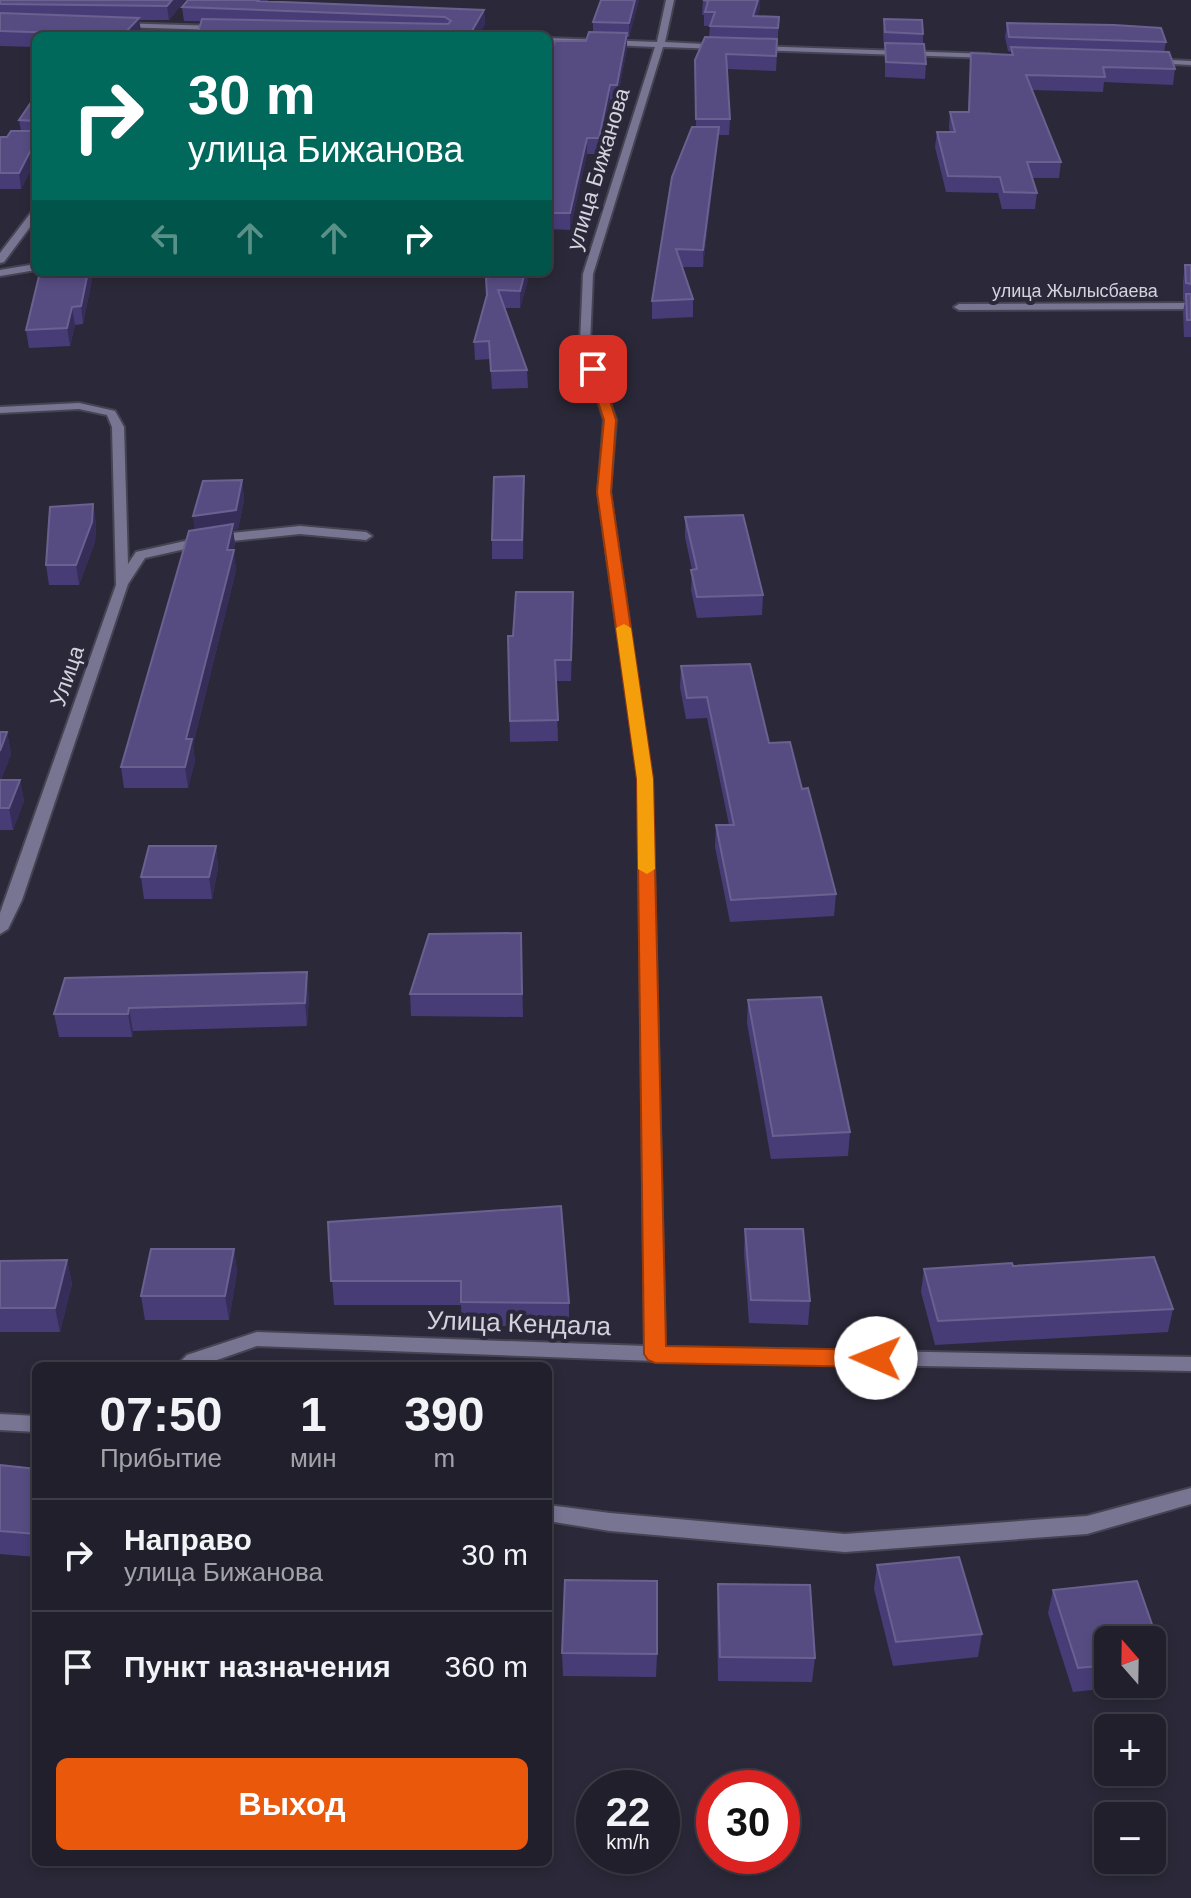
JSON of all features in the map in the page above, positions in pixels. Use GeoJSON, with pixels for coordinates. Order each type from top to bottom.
{"type":"FeatureCollection","features":[{"type":"Feature","properties":{"kind":"street","name":"улица Бижанова"},"geometry":{"type":"LineString","coordinates":[[655,1354],[645,779],[604,492],[610,420],[585,344],[588,274],[660,45],[670,0]]}},
{"type":"Feature","properties":{"kind":"street"},"geometry":{"type":"LineString","coordinates":[[168,32],[179,18]]}},
{"type":"Feature","properties":{"kind":"street"},"geometry":{"type":"LineString","coordinates":[[110,25],[233,29]]}},
{"type":"Feature","properties":{"kind":"street"},"geometry":{"type":"LineString","coordinates":[[552,40],[738,47]]}},
{"type":"Feature","properties":{"kind":"street"},"geometry":{"type":"LineString","coordinates":[[753,48],[1003,56]]}},
{"type":"Feature","properties":{"kind":"street"},"geometry":{"type":"LineString","coordinates":[[1144,61],[1191,63]]}},
{"type":"Feature","properties":{"kind":"street"},"geometry":{"type":"LineString","coordinates":[[0,260],[32,217]]}},
{"type":"Feature","properties":{"kind":"street"},"geometry":{"type":"LineString","coordinates":[[0,239],[17,238]]}},
{"type":"Feature","properties":{"kind":"street"},"geometry":{"type":"LineString","coordinates":[[0,273],[32,268]]}},
{"type":"Feature","properties":{"kind":"street","name":"улица Жылысбаева"},"geometry":{"type":"LineString","coordinates":[[959,307],[1191,306]]}},
{"type":"Feature","properties":{"kind":"street","name":"Улица"},"geometry":{"type":"LineString","coordinates":[[0,410],[79,406],[111,413],[118,427],[122,585],[7,902],[0,929]]}},
{"type":"Feature","properties":{"kind":"street"},"geometry":{"type":"LineString","coordinates":[[122,585],[140,555],[212,539],[300,530],[366,536]]}},
{"type":"Feature","properties":{"kind":"street","name":"Улица Кендала"},"geometry":{"type":"LineString","coordinates":[[191,1362],[257,1339],[655,1354],[1191,1364]]}},
{"type":"Feature","properties":{"kind":"street"},"geometry":{"type":"LineString","coordinates":[[0,1422],[32,1424]]}},
{"type":"Feature","properties":{"kind":"street"},"geometry":{"type":"LineString","coordinates":[[552,1514],[610,1522],[845,1543],[1087,1525],[1191,1496]]}},
{"type":"Feature","properties":{"kind":"building"},"geometry":{"type":"Polygon","coordinates":[[[0,0],[172,0],[167,6],[0,4],[0,0]]]}},
{"type":"Feature","properties":{"kind":"building"},"geometry":{"type":"Polygon","coordinates":[[[188,0],[259,0],[484,10],[471,32],[198,32],[202,19],[448,24],[451,21],[445,17],[182,7],[188,0]]]}},
{"type":"Feature","properties":{"kind":"building"},"geometry":{"type":"Polygon","coordinates":[[[601,0],[635,0],[629,23],[593,22],[601,0]]]}},
{"type":"Feature","properties":{"kind":"building"},"geometry":{"type":"Polygon","coordinates":[[[703,0],[758,0],[753,16],[779,17],[778,28],[710,26],[715,12],[705,12],[708,1],[703,0]]]}},
{"type":"Feature","properties":{"kind":"building"},"geometry":{"type":"Polygon","coordinates":[[[0,13],[139,18],[126,32],[0,31],[0,13]]]}},
{"type":"Feature","properties":{"kind":"building"},"geometry":{"type":"Polygon","coordinates":[[[884,19],[922,20],[923,34],[885,32],[884,19]]]}},
{"type":"Feature","properties":{"kind":"building"},"geometry":{"type":"Polygon","coordinates":[[[1007,23],[1161,28],[1166,42],[1009,37],[1007,23]]]}},
{"type":"Feature","properties":{"kind":"building"},"geometry":{"type":"Polygon","coordinates":[[[589,32],[627,33],[617,85],[610,85],[599,138],[587,138],[570,213],[552,213],[552,48],[555,41],[586,41],[589,32]]]}},
{"type":"Feature","properties":{"kind":"building"},"geometry":{"type":"Polygon","coordinates":[[[705,37],[777,39],[776,56],[726,54],[730,119],[696,119],[695,60],[705,37]]]}},
{"type":"Feature","properties":{"kind":"building"},"geometry":{"type":"Polygon","coordinates":[[[885,43],[924,44],[926,64],[886,62],[885,43]]]}},
{"type":"Feature","properties":{"kind":"building"},"geometry":{"type":"Polygon","coordinates":[[[1011,47],[1169,52],[1175,69],[1103,67],[1105,77],[1026,75],[1061,162],[1027,162],[1037,193],[1004,192],[1000,177],[948,176],[937,132],[955,132],[950,112],[969,112],[971,53],[1013,55],[1011,47]]]}},
{"type":"Feature","properties":{"kind":"building"},"geometry":{"type":"Polygon","coordinates":[[[32,101],[32,121],[19,120],[32,101]]]}},
{"type":"Feature","properties":{"kind":"building"},"geometry":{"type":"Polygon","coordinates":[[[692,127],[719,127],[703,250],[676,249],[693,299],[652,301],[672,177],[692,127]]]}},
{"type":"Feature","properties":{"kind":"building"},"geometry":{"type":"Polygon","coordinates":[[[11,131],[32,131],[32,148],[19,173],[0,173],[0,139],[7,137],[11,131]]]}},
{"type":"Feature","properties":{"kind":"building"},"geometry":{"type":"Polygon","coordinates":[[[1185,265],[1191,265],[1191,284],[1186,283],[1185,265]]]}},
{"type":"Feature","properties":{"kind":"building"},"geometry":{"type":"Polygon","coordinates":[[[39,276],[87,276],[81,306],[72,307],[67,328],[26,330],[39,276]]]}},
{"type":"Feature","properties":{"kind":"building"},"geometry":{"type":"Polygon","coordinates":[[[524,276],[520,291],[498,290],[527,370],[491,371],[489,341],[474,342],[487,295],[486,278],[524,276]]]}},
{"type":"Feature","properties":{"kind":"building"},"geometry":{"type":"Polygon","coordinates":[[[1186,294],[1191,294],[1191,320],[1187,320],[1186,294]]]}},
{"type":"Feature","properties":{"kind":"building"},"geometry":{"type":"Polygon","coordinates":[[[524,476],[522,540],[492,540],[494,477],[524,476]]]}},
{"type":"Feature","properties":{"kind":"building"},"geometry":{"type":"Polygon","coordinates":[[[242,480],[236,510],[193,516],[203,481],[242,480]]]}},
{"type":"Feature","properties":{"kind":"building"},"geometry":{"type":"Polygon","coordinates":[[[93,504],[92,522],[76,565],[46,565],[50,507],[93,504]]]}},
{"type":"Feature","properties":{"kind":"building"},"geometry":{"type":"Polygon","coordinates":[[[743,515],[763,595],[697,597],[691,570],[697,569],[685,517],[743,515]]]}},
{"type":"Feature","properties":{"kind":"building"},"geometry":{"type":"Polygon","coordinates":[[[233,524],[227,550],[234,550],[186,739],[192,739],[185,767],[121,767],[189,531],[233,524]]]}},
{"type":"Feature","properties":{"kind":"building"},"geometry":{"type":"Polygon","coordinates":[[[516,592],[573,592],[571,660],[555,660],[558,720],[510,721],[508,636],[513,636],[516,592]]]}},
{"type":"Feature","properties":{"kind":"building"},"geometry":{"type":"Polygon","coordinates":[[[750,664],[769,743],[790,742],[802,789],[808,788],[836,894],[731,900],[716,825],[734,825],[707,697],[687,698],[681,666],[750,664]]]}},
{"type":"Feature","properties":{"kind":"building"},"geometry":{"type":"Polygon","coordinates":[[[0,732],[7,732],[0,751],[0,732]]]}},
{"type":"Feature","properties":{"kind":"building"},"geometry":{"type":"Polygon","coordinates":[[[0,780],[20,780],[9,808],[0,808],[0,780]]]}},
{"type":"Feature","properties":{"kind":"building"},"geometry":{"type":"Polygon","coordinates":[[[149,846],[216,846],[209,877],[141,877],[149,846]]]}},
{"type":"Feature","properties":{"kind":"building"},"geometry":{"type":"Polygon","coordinates":[[[521,933],[522,994],[410,994],[429,934],[521,933]]]}},
{"type":"Feature","properties":{"kind":"building"},"geometry":{"type":"Polygon","coordinates":[[[307,972],[305,1003],[129,1008],[128,1014],[54,1014],[65,978],[307,972]]]}},
{"type":"Feature","properties":{"kind":"building"},"geometry":{"type":"Polygon","coordinates":[[[821,997],[850,1132],[773,1136],[748,1000],[821,997]]]}},
{"type":"Feature","properties":{"kind":"building"},"geometry":{"type":"Polygon","coordinates":[[[561,1206],[569,1303],[461,1302],[461,1281],[331,1281],[328,1222],[561,1206]]]}},
{"type":"Feature","properties":{"kind":"building"},"geometry":{"type":"Polygon","coordinates":[[[745,1229],[803,1229],[810,1301],[751,1300],[745,1229]]]}},
{"type":"Feature","properties":{"kind":"building"},"geometry":{"type":"Polygon","coordinates":[[[151,1249],[234,1249],[225,1296],[141,1296],[151,1249]]]}},
{"type":"Feature","properties":{"kind":"building"},"geometry":{"type":"Polygon","coordinates":[[[1154,1257],[1173,1309],[938,1321],[924,1269],[1012,1263],[1013,1266],[1154,1257]]]}},
{"type":"Feature","properties":{"kind":"building"},"geometry":{"type":"Polygon","coordinates":[[[67,1260],[55,1308],[0,1308],[0,1261],[67,1260]]]}},
{"type":"Feature","properties":{"kind":"building"},"geometry":{"type":"Polygon","coordinates":[[[0,1465],[32,1469],[32,1534],[0,1531],[0,1465]]]}},
{"type":"Feature","properties":{"kind":"building"},"geometry":{"type":"Polygon","coordinates":[[[959,1557],[982,1634],[896,1642],[877,1565],[959,1557]]]}},
{"type":"Feature","properties":{"kind":"building"},"geometry":{"type":"Polygon","coordinates":[[[565,1580],[657,1581],[657,1654],[562,1653],[565,1580]]]}},
{"type":"Feature","properties":{"kind":"building"},"geometry":{"type":"Polygon","coordinates":[[[1137,1581],[1153,1626],[1094,1626],[1094,1666],[1078,1668],[1053,1590],[1137,1581]]]}},
{"type":"Feature","properties":{"kind":"building"},"geometry":{"type":"Polygon","coordinates":[[[718,1584],[810,1585],[815,1658],[720,1657],[718,1584]]]}},
{"type":"Feature","properties":{"kind":"slow traffic"},"geometry":{"type":"LineString","coordinates":[[624,628],[645,779],[647,869]]}},
{"type":"Feature","properties":{"kind":"route"},"geometry":{"type":"LineString","coordinates":[[593,369],[610,420],[604,492],[645,779],[655,1354],[876,1358]]}}]}
